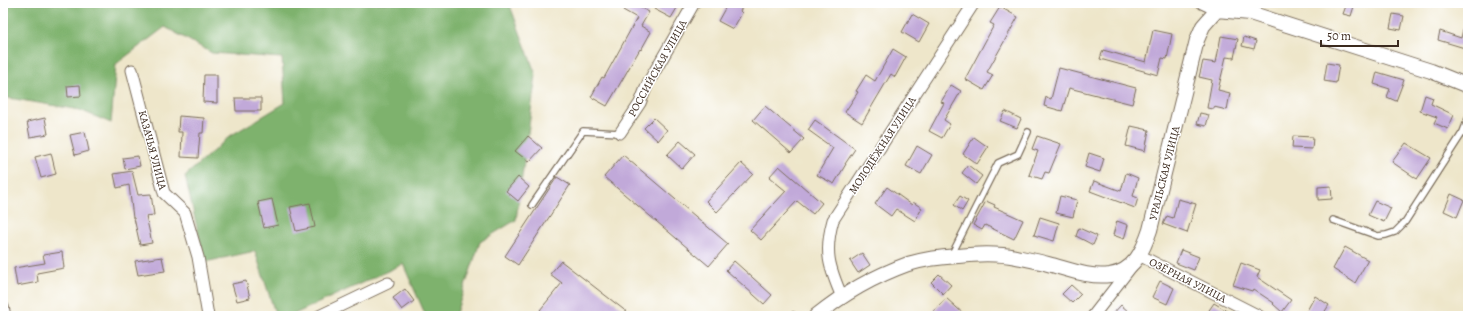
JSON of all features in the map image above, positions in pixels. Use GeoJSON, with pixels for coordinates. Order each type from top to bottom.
{"type":"FeatureCollection","features":[{"type":"Feature","properties":{"kind":"street","name":"РОССИЙСКАЯ УЛИЦА"},"geometry":{"type":"LineString","coordinates":[[620,133],[640,103],[648,83],[694,3]]}},
{"type":"Feature","properties":{"kind":"street","name":"МОЛОДЁЖНАЯ УЛИЦА"},"geometry":{"type":"LineString","coordinates":[[842,297],[834,279],[828,257],[828,237],[833,220],[974,3]]}},
{"type":"Feature","properties":{"kind":"street"},"geometry":{"type":"LineString","coordinates":[[1202,3],[1214,14],[1250,13],[1431,71],[1468,86]]}},
{"type":"Feature","properties":{"kind":"street","name":"УРАЛЬСКАЯ УЛИЦА"},"geometry":{"type":"LineString","coordinates":[[1093,316],[1145,246],[1197,40],[1203,26],[1214,14]]}},
{"type":"Feature","properties":{"kind":"street","name":"КАЗАЧЬЯ УЛИЦА"},"geometry":{"type":"LineString","coordinates":[[132,70],[164,193],[185,213],[198,257],[208,316]]}},
{"type":"Feature","properties":{"kind":"street"},"geometry":{"type":"LineString","coordinates":[[821,314],[842,297],[873,279],[909,264],[951,256],[978,254],[1013,256],[1091,275],[1110,275],[1122,272],[1137,258]]}},
{"type":"Feature","properties":{"kind":"street","name":"ОЗЁРНАЯ УЛИЦА"},"geometry":{"type":"LineString","coordinates":[[1137,258],[1258,316]]}},
{"type":"Feature","properties":{"kind":"street"},"geometry":{"type":"LineString","coordinates":[[319,316],[388,283]]}},
{"type":"Feature","properties":{"kind":"street"},"geometry":{"type":"LineString","coordinates":[[3,307],[5,316]]}},
{"type":"Feature","properties":{"kind":"lane"},"geometry":{"type":"LineString","coordinates":[[1333,220],[1378,236],[1395,232],[1405,222],[1463,132],[1468,119]]}},
{"type":"Feature","properties":{"kind":"lane"},"geometry":{"type":"LineString","coordinates":[[532,205],[583,131],[620,133]]}},
{"type":"Feature","properties":{"kind":"lane"},"geometry":{"type":"LineString","coordinates":[[951,256],[998,163],[1018,154],[1028,132]]}},
{"type":"Feature","properties":{"kind":"lane"},"geometry":{"type":"LineString","coordinates":[[788,316],[795,316]]}},
{"type":"Feature","properties":{"kind":"green space"},"geometry":{"type":"Polygon","coordinates":[[[3,3],[509,3],[536,75],[516,220],[480,242],[456,313],[447,316],[426,316],[403,264],[290,316],[276,316],[255,251],[205,262],[185,176],[230,136],[285,103],[282,58],[212,53],[165,27],[116,64],[111,123],[80,110],[3,97],[3,3]]]}},
{"type":"Feature","properties":{"kind":"building"},"geometry":{"type":"Polygon","coordinates":[[[627,3],[631,3],[649,12],[641,26],[651,32],[607,106],[591,97],[602,77],[604,78],[637,18],[623,10],[627,3]]]}},
{"type":"Feature","properties":{"kind":"building"},"geometry":{"type":"Polygon","coordinates":[[[657,3],[680,3],[671,18],[654,9],[657,3]]]}},
{"type":"Feature","properties":{"kind":"building"},"geometry":{"type":"Polygon","coordinates":[[[728,3],[745,3],[740,11],[742,13],[733,29],[718,21],[728,3]]]}},
{"type":"Feature","properties":{"kind":"building"},"geometry":{"type":"Polygon","coordinates":[[[1347,3],[1355,3],[1351,16],[1343,14],[1347,3]]]}},
{"type":"Feature","properties":{"kind":"building"},"geometry":{"type":"Polygon","coordinates":[[[1000,7],[1018,17],[987,72],[993,75],[984,90],[965,79],[994,25],[990,23],[1000,7]]]}},
{"type":"Feature","properties":{"kind":"building"},"geometry":{"type":"Polygon","coordinates":[[[912,14],[929,24],[919,42],[902,32],[912,14]]]}},
{"type":"Feature","properties":{"kind":"building"},"geometry":{"type":"Polygon","coordinates":[[[1393,14],[1404,16],[1401,30],[1390,28],[1393,14]]]}},
{"type":"Feature","properties":{"kind":"building"},"geometry":{"type":"Polygon","coordinates":[[[1465,21],[1468,22],[1468,49],[1438,40],[1440,31],[1461,38],[1465,21]]]}},
{"type":"Feature","properties":{"kind":"building"},"geometry":{"type":"Polygon","coordinates":[[[1153,30],[1172,34],[1167,59],[1162,58],[1158,75],[1100,59],[1103,50],[1146,62],[1153,30]]]}},
{"type":"Feature","properties":{"kind":"building"},"geometry":{"type":"Polygon","coordinates":[[[1221,36],[1238,39],[1234,58],[1226,57],[1218,90],[1230,93],[1227,110],[1214,107],[1214,109],[1207,108],[1212,80],[1199,77],[1203,61],[1216,63],[1221,36]]]}},
{"type":"Feature","properties":{"kind":"building"},"geometry":{"type":"Polygon","coordinates":[[[1244,37],[1256,41],[1254,49],[1242,46],[1244,37]]]}},
{"type":"Feature","properties":{"kind":"building"},"geometry":{"type":"Polygon","coordinates":[[[893,49],[906,57],[895,77],[891,74],[862,123],[845,112],[858,92],[856,91],[866,75],[875,81],[893,49]]]}},
{"type":"Feature","properties":{"kind":"building"},"geometry":{"type":"Polygon","coordinates":[[[1327,63],[1339,65],[1336,83],[1324,81],[1327,63]]]}},
{"type":"Feature","properties":{"kind":"building"},"geometry":{"type":"Polygon","coordinates":[[[1059,68],[1136,88],[1132,104],[1069,88],[1062,111],[1044,106],[1046,97],[1051,99],[1059,68]]]}},
{"type":"Feature","properties":{"kind":"building"},"geometry":{"type":"Polygon","coordinates":[[[1377,72],[1404,80],[1396,101],[1387,97],[1390,89],[1374,84],[1377,72]]]}},
{"type":"Feature","properties":{"kind":"building"},"geometry":{"type":"Polygon","coordinates":[[[204,75],[217,75],[217,103],[203,102],[204,75]]]}},
{"type":"Feature","properties":{"kind":"building"},"geometry":{"type":"Polygon","coordinates":[[[80,85],[81,96],[68,97],[67,86],[80,85]]]}},
{"type":"Feature","properties":{"kind":"building"},"geometry":{"type":"Polygon","coordinates":[[[951,85],[961,91],[944,120],[950,124],[942,138],[929,131],[944,103],[941,102],[951,85]]]}},
{"type":"Feature","properties":{"kind":"building"},"geometry":{"type":"Polygon","coordinates":[[[1425,95],[1433,98],[1431,104],[1454,115],[1448,129],[1434,123],[1437,117],[1420,111],[1425,95]]]}},
{"type":"Feature","properties":{"kind":"building"},"geometry":{"type":"Polygon","coordinates":[[[235,98],[261,98],[261,111],[236,111],[235,98]]]}},
{"type":"Feature","properties":{"kind":"building"},"geometry":{"type":"Polygon","coordinates":[[[765,106],[804,139],[791,153],[753,120],[765,106]]]}},
{"type":"Feature","properties":{"kind":"building"},"geometry":{"type":"Polygon","coordinates":[[[1005,111],[1021,119],[1017,128],[1000,121],[1005,111]]]}},
{"type":"Feature","properties":{"kind":"building"},"geometry":{"type":"Polygon","coordinates":[[[1200,113],[1209,115],[1206,126],[1197,124],[1200,113]]]}},
{"type":"Feature","properties":{"kind":"building"},"geometry":{"type":"Polygon","coordinates":[[[179,116],[204,118],[203,133],[200,133],[198,158],[181,157],[182,132],[178,132],[179,116]]]}},
{"type":"Feature","properties":{"kind":"building"},"geometry":{"type":"Polygon","coordinates":[[[45,118],[48,134],[30,137],[27,122],[45,118]]]}},
{"type":"Feature","properties":{"kind":"building"},"geometry":{"type":"Polygon","coordinates":[[[654,118],[667,130],[658,141],[644,128],[654,118]]]}},
{"type":"Feature","properties":{"kind":"building"},"geometry":{"type":"Polygon","coordinates":[[[815,120],[855,149],[834,184],[817,175],[833,148],[808,130],[815,120]]]}},
{"type":"Feature","properties":{"kind":"building"},"geometry":{"type":"Polygon","coordinates":[[[1131,126],[1149,130],[1145,151],[1126,146],[1131,126]]]}},
{"type":"Feature","properties":{"kind":"building"},"geometry":{"type":"Polygon","coordinates":[[[85,132],[89,151],[75,155],[70,135],[85,132]]]}},
{"type":"Feature","properties":{"kind":"building"},"geometry":{"type":"Polygon","coordinates":[[[528,136],[542,148],[529,162],[515,151],[528,136]]]}},
{"type":"Feature","properties":{"kind":"building"},"geometry":{"type":"Polygon","coordinates":[[[1037,136],[1061,144],[1049,173],[1045,172],[1042,179],[1029,175],[1038,151],[1032,149],[1037,136]]]}},
{"type":"Feature","properties":{"kind":"building"},"geometry":{"type":"Polygon","coordinates":[[[1293,136],[1313,137],[1312,149],[1292,148],[1293,136]]]}},
{"type":"Feature","properties":{"kind":"building"},"geometry":{"type":"Polygon","coordinates":[[[974,137],[988,147],[977,164],[963,154],[974,137]]]}},
{"type":"Feature","properties":{"kind":"building"},"geometry":{"type":"Polygon","coordinates":[[[680,141],[695,154],[682,169],[667,155],[680,141]]]}},
{"type":"Feature","properties":{"kind":"building"},"geometry":{"type":"Polygon","coordinates":[[[1406,143],[1431,158],[1417,179],[1392,162],[1406,143]]]}},
{"type":"Feature","properties":{"kind":"building"},"geometry":{"type":"Polygon","coordinates":[[[917,146],[932,155],[921,174],[906,166],[917,146]]]}},
{"type":"Feature","properties":{"kind":"building"},"geometry":{"type":"Polygon","coordinates":[[[51,153],[56,174],[41,178],[35,157],[51,153]]]}},
{"type":"Feature","properties":{"kind":"building"},"geometry":{"type":"Polygon","coordinates":[[[1089,153],[1104,158],[1100,172],[1085,167],[1089,153]]]}},
{"type":"Feature","properties":{"kind":"building"},"geometry":{"type":"Polygon","coordinates":[[[623,155],[728,244],[709,266],[604,177],[623,155]]]}},
{"type":"Feature","properties":{"kind":"building"},"geometry":{"type":"Polygon","coordinates":[[[138,156],[140,166],[125,169],[123,158],[138,156]]]}},
{"type":"Feature","properties":{"kind":"building"},"geometry":{"type":"Polygon","coordinates":[[[741,163],[753,174],[717,212],[706,201],[741,163]]]}},
{"type":"Feature","properties":{"kind":"building"},"geometry":{"type":"Polygon","coordinates":[[[968,165],[982,176],[976,184],[962,173],[968,165]]]}},
{"type":"Feature","properties":{"kind":"building"},"geometry":{"type":"Polygon","coordinates":[[[779,166],[822,203],[813,214],[797,201],[761,240],[750,230],[786,191],[769,177],[779,166]]]}},
{"type":"Feature","properties":{"kind":"building"},"geometry":{"type":"Polygon","coordinates":[[[132,171],[138,195],[151,194],[154,215],[146,216],[152,243],[140,245],[133,218],[129,185],[117,188],[114,174],[132,171]]]}},
{"type":"Feature","properties":{"kind":"building"},"geometry":{"type":"Polygon","coordinates":[[[1126,173],[1138,178],[1133,196],[1138,198],[1135,208],[1090,191],[1094,181],[1121,191],[1126,173]]]}},
{"type":"Feature","properties":{"kind":"building"},"geometry":{"type":"Polygon","coordinates":[[[518,177],[529,187],[518,201],[506,191],[518,177]]]}},
{"type":"Feature","properties":{"kind":"building"},"geometry":{"type":"Polygon","coordinates":[[[557,177],[570,185],[518,265],[505,256],[557,177]]]}},
{"type":"Feature","properties":{"kind":"building"},"geometry":{"type":"Polygon","coordinates":[[[1331,186],[1332,199],[1318,200],[1318,187],[1331,186]]]}},
{"type":"Feature","properties":{"kind":"building"},"geometry":{"type":"Polygon","coordinates":[[[887,187],[912,205],[913,202],[922,208],[915,221],[896,209],[891,216],[875,204],[887,187]]]}},
{"type":"Feature","properties":{"kind":"building"},"geometry":{"type":"Polygon","coordinates":[[[1451,194],[1464,200],[1457,217],[1444,211],[1451,194]]]}},
{"type":"Feature","properties":{"kind":"building"},"geometry":{"type":"Polygon","coordinates":[[[960,196],[968,201],[962,211],[954,205],[960,196]]]}},
{"type":"Feature","properties":{"kind":"building"},"geometry":{"type":"Polygon","coordinates":[[[1060,196],[1077,200],[1073,217],[1056,213],[1060,196]]]}},
{"type":"Feature","properties":{"kind":"building"},"geometry":{"type":"Polygon","coordinates":[[[272,199],[278,225],[264,228],[258,202],[272,199]]]}},
{"type":"Feature","properties":{"kind":"building"},"geometry":{"type":"Polygon","coordinates":[[[1178,199],[1196,204],[1187,233],[1163,224],[1167,216],[1173,218],[1178,199]]]}},
{"type":"Feature","properties":{"kind":"building"},"geometry":{"type":"Polygon","coordinates":[[[986,201],[995,205],[994,207],[1023,220],[1014,239],[985,225],[982,230],[973,225],[986,201]]]}},
{"type":"Feature","properties":{"kind":"building"},"geometry":{"type":"Polygon","coordinates":[[[1375,201],[1391,208],[1384,222],[1368,215],[1375,201]]]}},
{"type":"Feature","properties":{"kind":"building"},"geometry":{"type":"Polygon","coordinates":[[[310,203],[315,227],[296,231],[290,207],[310,203]]]}},
{"type":"Feature","properties":{"kind":"building"},"geometry":{"type":"Polygon","coordinates":[[[1040,217],[1059,223],[1054,241],[1034,235],[1040,217]]]}},
{"type":"Feature","properties":{"kind":"building"},"geometry":{"type":"Polygon","coordinates":[[[1117,221],[1128,225],[1124,239],[1113,235],[1117,221]]]}},
{"type":"Feature","properties":{"kind":"building"},"geometry":{"type":"Polygon","coordinates":[[[1079,228],[1097,236],[1093,245],[1076,236],[1079,228]]]}},
{"type":"Feature","properties":{"kind":"building"},"geometry":{"type":"Polygon","coordinates":[[[1345,247],[1368,260],[1355,283],[1333,269],[1345,247]]]}},
{"type":"Feature","properties":{"kind":"building"},"geometry":{"type":"Polygon","coordinates":[[[1181,250],[1199,257],[1194,270],[1176,263],[1181,250]]]}},
{"type":"Feature","properties":{"kind":"building"},"geometry":{"type":"Polygon","coordinates":[[[62,252],[64,268],[37,273],[38,282],[17,286],[14,268],[45,263],[43,255],[62,252]]]}},
{"type":"Feature","properties":{"kind":"building"},"geometry":{"type":"Polygon","coordinates":[[[862,253],[870,265],[858,273],[850,261],[862,253]]]}},
{"type":"Feature","properties":{"kind":"building"},"geometry":{"type":"Polygon","coordinates":[[[162,257],[165,271],[138,275],[135,261],[162,257]]]}},
{"type":"Feature","properties":{"kind":"building"},"geometry":{"type":"Polygon","coordinates":[[[561,261],[632,316],[547,316],[540,310],[562,283],[550,274],[561,261]]]}},
{"type":"Feature","properties":{"kind":"building"},"geometry":{"type":"Polygon","coordinates":[[[734,261],[772,295],[764,304],[726,270],[734,261]]]}},
{"type":"Feature","properties":{"kind":"building"},"geometry":{"type":"Polygon","coordinates":[[[1241,263],[1260,270],[1257,277],[1291,300],[1282,312],[1273,304],[1274,303],[1253,289],[1252,291],[1233,285],[1241,263]]]}},
{"type":"Feature","properties":{"kind":"building"},"geometry":{"type":"Polygon","coordinates":[[[939,274],[951,285],[943,294],[931,282],[939,274]]]}},
{"type":"Feature","properties":{"kind":"building"},"geometry":{"type":"Polygon","coordinates":[[[246,281],[250,298],[237,301],[232,284],[246,281]]]}},
{"type":"Feature","properties":{"kind":"building"},"geometry":{"type":"Polygon","coordinates":[[[1160,281],[1174,288],[1167,304],[1152,297],[1160,281]]]}},
{"type":"Feature","properties":{"kind":"building"},"geometry":{"type":"Polygon","coordinates":[[[1071,285],[1081,294],[1072,303],[1062,294],[1071,285]]]}},
{"type":"Feature","properties":{"kind":"building"},"geometry":{"type":"Polygon","coordinates":[[[405,289],[414,301],[402,310],[393,298],[405,289]]]}},
{"type":"Feature","properties":{"kind":"building"},"geometry":{"type":"Polygon","coordinates":[[[1315,296],[1329,305],[1322,316],[1304,316],[1315,296]]]}},
{"type":"Feature","properties":{"kind":"building"},"geometry":{"type":"Polygon","coordinates":[[[946,298],[966,316],[930,316],[946,298]]]}},
{"type":"Feature","properties":{"kind":"building"},"geometry":{"type":"Polygon","coordinates":[[[1214,303],[1235,316],[1205,316],[1214,303]]]}},
{"type":"Feature","properties":{"kind":"building"},"geometry":{"type":"Polygon","coordinates":[[[1121,305],[1129,312],[1125,316],[1111,316],[1121,305]]]}}]}
